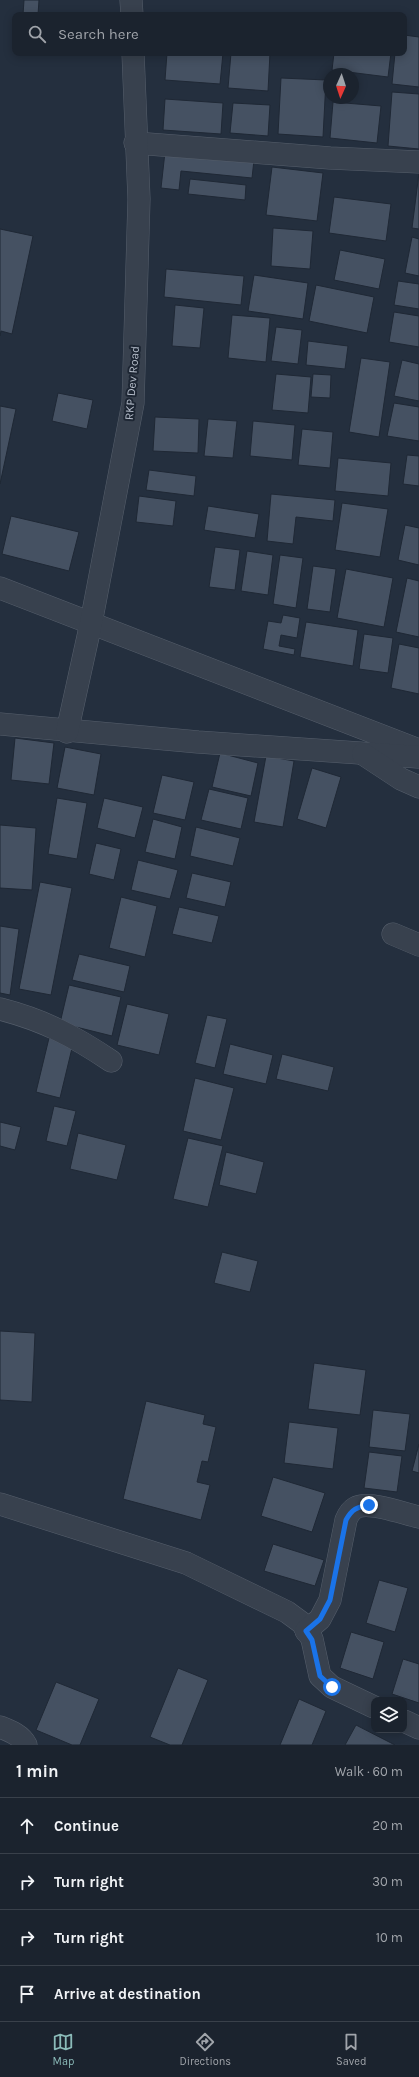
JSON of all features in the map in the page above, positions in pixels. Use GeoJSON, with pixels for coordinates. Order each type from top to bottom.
{"type":"FeatureCollection","features":[{"type":"Feature","properties":{"kind":"street"},"geometry":{"type":"LineString","coordinates":[[131,0],[132,12]]}},
{"type":"Feature","properties":{"kind":"street","name":"RKP Dev Road"},"geometry":{"type":"LineString","coordinates":[[67,732],[91,622],[132,403],[139,199],[135,143],[133,56]]}},
{"type":"Feature","properties":{"kind":"street"},"geometry":{"type":"LineString","coordinates":[[135,143],[322,157],[419,162]]}},
{"type":"Feature","properties":{"kind":"street"},"geometry":{"type":"LineString","coordinates":[[0,588],[419,750]]}},
{"type":"Feature","properties":{"kind":"street"},"geometry":{"type":"LineString","coordinates":[[0,724],[67,732],[419,757]]}},
{"type":"Feature","properties":{"kind":"street"},"geometry":{"type":"LineString","coordinates":[[362,753],[401,779],[419,787]]}},
{"type":"Feature","properties":{"kind":"street"},"geometry":{"type":"LineString","coordinates":[[393,934],[419,945]]}},
{"type":"Feature","properties":{"kind":"street"},"geometry":{"type":"LineString","coordinates":[[0,1009],[51,1025],[76,1038],[111,1061]]}},
{"type":"Feature","properties":{"kind":"street"},"geometry":{"type":"LineString","coordinates":[[0,1504],[186,1563],[287,1612],[302,1623],[312,1640],[320,1676],[332,1687],[371,1706]]}},
{"type":"Feature","properties":{"kind":"street"},"geometry":{"type":"LineString","coordinates":[[306,1631],[320,1619],[330,1600],[346,1520],[350,1512],[356,1507],[369,1505],[419,1517]]}},
{"type":"Feature","properties":{"kind":"street"},"geometry":{"type":"LineString","coordinates":[[407,1722],[419,1728]]}},
{"type":"Feature","properties":{"kind":"street"},"geometry":{"type":"LineString","coordinates":[[0,1727],[16,1734],[24,1740],[26,1745]]}},
{"type":"Feature","properties":{"kind":"building"},"geometry":{"type":"Polygon","coordinates":[[[24,0],[39,0],[38,12],[23,12],[24,0]]]}},
{"type":"Feature","properties":{"kind":"building"},"geometry":{"type":"Polygon","coordinates":[[[407,35],[419,37],[419,87],[392,84],[395,56],[407,56],[407,35]]]}},
{"type":"Feature","properties":{"kind":"building"},"geometry":{"type":"Polygon","coordinates":[[[167,56],[223,56],[220,84],[165,80],[167,56]]]}},
{"type":"Feature","properties":{"kind":"building"},"geometry":{"type":"Polygon","coordinates":[[[231,56],[270,56],[268,91],[228,88],[231,56]]]}},
{"type":"Feature","properties":{"kind":"building"},"geometry":{"type":"Polygon","coordinates":[[[334,56],[391,56],[388,77],[359,73],[359,68],[332,68],[334,56]]]}},
{"type":"Feature","properties":{"kind":"building"},"geometry":{"type":"Polygon","coordinates":[[[281,78],[323,80],[323,104],[325,104],[323,137],[278,134],[281,78]]]}},
{"type":"Feature","properties":{"kind":"building"},"geometry":{"type":"Polygon","coordinates":[[[392,92],[419,94],[419,149],[388,146],[392,92]]]}},
{"type":"Feature","properties":{"kind":"building"},"geometry":{"type":"Polygon","coordinates":[[[165,99],[223,103],[221,134],[163,130],[165,99]]]}},
{"type":"Feature","properties":{"kind":"building"},"geometry":{"type":"Polygon","coordinates":[[[233,103],[270,105],[268,136],[230,133],[233,103]]]}},
{"type":"Feature","properties":{"kind":"building"},"geometry":{"type":"Polygon","coordinates":[[[333,104],[381,106],[377,143],[330,138],[333,104]]]}},
{"type":"Feature","properties":{"kind":"building"},"geometry":{"type":"Polygon","coordinates":[[[165,152],[254,160],[252,178],[181,171],[179,190],[161,188],[165,152]]]}},
{"type":"Feature","properties":{"kind":"building"},"geometry":{"type":"Polygon","coordinates":[[[272,167],[323,173],[317,221],[266,215],[272,167]]]}},
{"type":"Feature","properties":{"kind":"building"},"geometry":{"type":"Polygon","coordinates":[[[419,173],[419,229],[412,228],[419,173]]]}},
{"type":"Feature","properties":{"kind":"building"},"geometry":{"type":"Polygon","coordinates":[[[190,179],[246,185],[245,200],[188,194],[190,179]]]}},
{"type":"Feature","properties":{"kind":"building"},"geometry":{"type":"Polygon","coordinates":[[[334,197],[391,204],[386,241],[329,233],[334,197]]]}},
{"type":"Feature","properties":{"kind":"building"},"geometry":{"type":"Polygon","coordinates":[[[273,228],[313,231],[310,269],[271,266],[273,228]]]}},
{"type":"Feature","properties":{"kind":"building"},"geometry":{"type":"Polygon","coordinates":[[[0,229],[33,236],[12,334],[1,331],[0,336],[0,229]]]}},
{"type":"Feature","properties":{"kind":"building"},"geometry":{"type":"Polygon","coordinates":[[[412,237],[419,239],[419,276],[405,273],[412,237]]]}},
{"type":"Feature","properties":{"kind":"building"},"geometry":{"type":"Polygon","coordinates":[[[340,250],[385,259],[379,289],[334,280],[340,250]]]}},
{"type":"Feature","properties":{"kind":"building"},"geometry":{"type":"Polygon","coordinates":[[[166,269],[244,276],[241,305],[164,297],[166,269]]]}},
{"type":"Feature","properties":{"kind":"building"},"geometry":{"type":"Polygon","coordinates":[[[254,275],[308,283],[303,319],[248,311],[254,275]]]}},
{"type":"Feature","properties":{"kind":"building"},"geometry":{"type":"Polygon","coordinates":[[[398,281],[419,284],[419,309],[394,305],[398,281]]]}},
{"type":"Feature","properties":{"kind":"building"},"geometry":{"type":"Polygon","coordinates":[[[316,285],[374,297],[367,333],[309,321],[316,285]]]}},
{"type":"Feature","properties":{"kind":"building"},"geometry":{"type":"Polygon","coordinates":[[[175,305],[204,308],[200,348],[172,346],[175,305]]]}},
{"type":"Feature","properties":{"kind":"building"},"geometry":{"type":"Polygon","coordinates":[[[394,312],[419,316],[419,347],[389,342],[394,312]]]}},
{"type":"Feature","properties":{"kind":"building"},"geometry":{"type":"Polygon","coordinates":[[[232,315],[270,318],[266,362],[228,358],[232,315]]]}},
{"type":"Feature","properties":{"kind":"building"},"geometry":{"type":"Polygon","coordinates":[[[276,327],[302,330],[298,364],[271,361],[276,327]]]}},
{"type":"Feature","properties":{"kind":"building"},"geometry":{"type":"Polygon","coordinates":[[[308,341],[348,346],[345,369],[306,365],[308,341]]]}},
{"type":"Feature","properties":{"kind":"building"},"geometry":{"type":"Polygon","coordinates":[[[361,358],[390,362],[379,437],[349,432],[361,358]]]}},
{"type":"Feature","properties":{"kind":"building"},"geometry":{"type":"Polygon","coordinates":[[[402,360],[419,364],[419,401],[394,396],[402,360]]]}},
{"type":"Feature","properties":{"kind":"building"},"geometry":{"type":"Polygon","coordinates":[[[276,374],[311,377],[308,413],[272,410],[276,374]]]}},
{"type":"Feature","properties":{"kind":"building"},"geometry":{"type":"Polygon","coordinates":[[[313,374],[331,375],[330,398],[311,397],[313,374]]]}},
{"type":"Feature","properties":{"kind":"building"},"geometry":{"type":"Polygon","coordinates":[[[58,393],[93,400],[87,429],[52,421],[58,393]]]}},
{"type":"Feature","properties":{"kind":"building"},"geometry":{"type":"Polygon","coordinates":[[[394,403],[419,407],[419,441],[387,436],[394,403]]]}},
{"type":"Feature","properties":{"kind":"building"},"geometry":{"type":"Polygon","coordinates":[[[0,406],[16,409],[0,484],[0,406]]]}},
{"type":"Feature","properties":{"kind":"building"},"geometry":{"type":"Polygon","coordinates":[[[155,417],[199,419],[198,453],[153,451],[155,417]]]}},
{"type":"Feature","properties":{"kind":"building"},"geometry":{"type":"Polygon","coordinates":[[[208,419],[237,421],[233,458],[204,456],[208,419]]]}},
{"type":"Feature","properties":{"kind":"building"},"geometry":{"type":"Polygon","coordinates":[[[253,421],[295,425],[292,460],[250,456],[253,421]]]}},
{"type":"Feature","properties":{"kind":"building"},"geometry":{"type":"Polygon","coordinates":[[[302,429],[333,432],[330,468],[298,465],[302,429]]]}},
{"type":"Feature","properties":{"kind":"building"},"geometry":{"type":"Polygon","coordinates":[[[407,455],[419,456],[419,486],[403,484],[407,455]]]}},
{"type":"Feature","properties":{"kind":"building"},"geometry":{"type":"Polygon","coordinates":[[[338,458],[391,463],[388,496],[335,491],[338,458]]]}},
{"type":"Feature","properties":{"kind":"building"},"geometry":{"type":"Polygon","coordinates":[[[149,470],[196,476],[194,496],[146,490],[149,470]]]}},
{"type":"Feature","properties":{"kind":"building"},"geometry":{"type":"Polygon","coordinates":[[[271,494],[335,500],[333,521],[296,517],[293,544],[267,541],[271,494]]]}},
{"type":"Feature","properties":{"kind":"building"},"geometry":{"type":"Polygon","coordinates":[[[139,496],[176,501],[173,526],[136,522],[139,496]]]}},
{"type":"Feature","properties":{"kind":"building"},"geometry":{"type":"Polygon","coordinates":[[[342,503],[388,509],[380,557],[335,550],[342,503]]]}},
{"type":"Feature","properties":{"kind":"building"},"geometry":{"type":"Polygon","coordinates":[[[208,506],[259,514],[255,538],[204,530],[208,506]]]}},
{"type":"Feature","properties":{"kind":"building"},"geometry":{"type":"Polygon","coordinates":[[[11,516],[79,532],[69,571],[2,554],[11,516]]]}},
{"type":"Feature","properties":{"kind":"building"},"geometry":{"type":"Polygon","coordinates":[[[405,525],[419,528],[419,565],[398,560],[405,525]]]}},
{"type":"Feature","properties":{"kind":"building"},"geometry":{"type":"Polygon","coordinates":[[[215,547],[240,550],[235,590],[209,587],[215,547]]]}},
{"type":"Feature","properties":{"kind":"building"},"geometry":{"type":"Polygon","coordinates":[[[247,551],[273,555],[268,595],[241,591],[247,551]]]}},
{"type":"Feature","properties":{"kind":"building"},"geometry":{"type":"Polygon","coordinates":[[[280,555],[303,558],[296,608],[273,604],[280,555]]]}},
{"type":"Feature","properties":{"kind":"building"},"geometry":{"type":"Polygon","coordinates":[[[313,566],[336,569],[330,612],[307,609],[313,566]]]}},
{"type":"Feature","properties":{"kind":"building"},"geometry":{"type":"Polygon","coordinates":[[[346,569],[393,578],[384,627],[337,618],[346,569]]]}},
{"type":"Feature","properties":{"kind":"building"},"geometry":{"type":"Polygon","coordinates":[[[407,578],[419,581],[419,637],[396,632],[407,578]]]}},
{"type":"Feature","properties":{"kind":"building"},"geometry":{"type":"Polygon","coordinates":[[[283,615],[300,618],[297,638],[281,635],[279,646],[295,649],[294,655],[263,649],[268,621],[281,623],[283,615]]]}},
{"type":"Feature","properties":{"kind":"building"},"geometry":{"type":"Polygon","coordinates":[[[306,622],[358,630],[353,666],[300,657],[306,622]]]}},
{"type":"Feature","properties":{"kind":"building"},"geometry":{"type":"Polygon","coordinates":[[[364,634],[393,638],[388,673],[359,669],[364,634]]]}},
{"type":"Feature","properties":{"kind":"building"},"geometry":{"type":"Polygon","coordinates":[[[399,644],[419,648],[419,694],[391,688],[399,644]]]}},
{"type":"Feature","properties":{"kind":"building"},"geometry":{"type":"Polygon","coordinates":[[[15,738],[54,743],[49,784],[11,780],[15,738]]]}},
{"type":"Feature","properties":{"kind":"building"},"geometry":{"type":"Polygon","coordinates":[[[65,747],[101,754],[94,795],[57,788],[65,747]]]}},
{"type":"Feature","properties":{"kind":"building"},"geometry":{"type":"Polygon","coordinates":[[[220,753],[258,763],[251,796],[212,787],[220,753]]]}},
{"type":"Feature","properties":{"kind":"building"},"geometry":{"type":"Polygon","coordinates":[[[266,756],[294,761],[283,827],[254,822],[266,756]]]}},
{"type":"Feature","properties":{"kind":"building"},"geometry":{"type":"Polygon","coordinates":[[[312,768],[341,777],[326,828],[297,819],[312,768]]]}},
{"type":"Feature","properties":{"kind":"building"},"geometry":{"type":"Polygon","coordinates":[[[162,775],[194,782],[185,820],[153,813],[162,775]]]}},
{"type":"Feature","properties":{"kind":"building"},"geometry":{"type":"Polygon","coordinates":[[[209,789],[248,798],[241,829],[201,820],[209,789]]]}},
{"type":"Feature","properties":{"kind":"building"},"geometry":{"type":"Polygon","coordinates":[[[57,798],[87,803],[77,859],[48,854],[57,798]]]}},
{"type":"Feature","properties":{"kind":"building"},"geometry":{"type":"Polygon","coordinates":[[[104,798],[143,807],[135,838],[97,828],[104,798]]]}},
{"type":"Feature","properties":{"kind":"building"},"geometry":{"type":"Polygon","coordinates":[[[153,819],[182,827],[175,859],[145,852],[153,819]]]}},
{"type":"Feature","properties":{"kind":"building"},"geometry":{"type":"Polygon","coordinates":[[[0,825],[36,828],[32,890],[0,888],[0,825]]]}},
{"type":"Feature","properties":{"kind":"building"},"geometry":{"type":"Polygon","coordinates":[[[196,827],[240,838],[233,866],[190,856],[196,827]]]}},
{"type":"Feature","properties":{"kind":"building"},"geometry":{"type":"Polygon","coordinates":[[[96,843],[121,849],[114,880],[89,874],[96,843]]]}},
{"type":"Feature","properties":{"kind":"building"},"geometry":{"type":"Polygon","coordinates":[[[138,860],[178,870],[170,899],[131,890],[138,860]]]}},
{"type":"Feature","properties":{"kind":"building"},"geometry":{"type":"Polygon","coordinates":[[[192,873],[231,882],[225,907],[186,898],[192,873]]]}},
{"type":"Feature","properties":{"kind":"building"},"geometry":{"type":"Polygon","coordinates":[[[40,882],[72,888],[51,995],[19,989],[40,882]]]}},
{"type":"Feature","properties":{"kind":"building"},"geometry":{"type":"Polygon","coordinates":[[[121,897],[157,906],[145,957],[109,948],[121,897]]]}},
{"type":"Feature","properties":{"kind":"building"},"geometry":{"type":"Polygon","coordinates":[[[179,907],[219,916],[212,943],[172,934],[179,907]]]}},
{"type":"Feature","properties":{"kind":"building"},"geometry":{"type":"Polygon","coordinates":[[[0,926],[19,929],[10,995],[0,993],[0,926]]]}},
{"type":"Feature","properties":{"kind":"building"},"geometry":{"type":"Polygon","coordinates":[[[79,954],[130,966],[124,992],[72,980],[79,954]]]}},
{"type":"Feature","properties":{"kind":"building"},"geometry":{"type":"Polygon","coordinates":[[[69,985],[121,997],[112,1036],[60,1023],[69,985]]]}},
{"type":"Feature","properties":{"kind":"building"},"geometry":{"type":"Polygon","coordinates":[[[127,1004],[169,1014],[159,1055],[117,1045],[127,1004]]]}},
{"type":"Feature","properties":{"kind":"building"},"geometry":{"type":"Polygon","coordinates":[[[207,1015],[227,1019],[215,1068],[195,1063],[207,1015]]]}},
{"type":"Feature","properties":{"kind":"building"},"geometry":{"type":"Polygon","coordinates":[[[49,1038],[73,1044],[60,1098],[36,1092],[49,1038]]]}},
{"type":"Feature","properties":{"kind":"building"},"geometry":{"type":"Polygon","coordinates":[[[230,1044],[273,1055],[266,1084],[223,1074],[230,1044]]]}},
{"type":"Feature","properties":{"kind":"building"},"geometry":{"type":"Polygon","coordinates":[[[282,1054],[334,1067],[328,1091],[276,1079],[282,1054]]]}},
{"type":"Feature","properties":{"kind":"building"},"geometry":{"type":"Polygon","coordinates":[[[195,1078],[234,1088],[221,1140],[183,1131],[195,1078]]]}},
{"type":"Feature","properties":{"kind":"building"},"geometry":{"type":"Polygon","coordinates":[[[54,1106],[76,1111],[67,1146],[46,1141],[54,1106]]]}},
{"type":"Feature","properties":{"kind":"building"},"geometry":{"type":"Polygon","coordinates":[[[0,1122],[21,1127],[15,1150],[0,1146],[0,1122]]]}},
{"type":"Feature","properties":{"kind":"building"},"geometry":{"type":"Polygon","coordinates":[[[78,1133],[126,1145],[117,1180],[70,1169],[78,1133]]]}},
{"type":"Feature","properties":{"kind":"building"},"geometry":{"type":"Polygon","coordinates":[[[188,1138],[223,1146],[208,1207],[173,1199],[188,1138]]]}},
{"type":"Feature","properties":{"kind":"building"},"geometry":{"type":"Polygon","coordinates":[[[226,1152],[264,1162],[256,1194],[219,1185],[226,1152]]]}},
{"type":"Feature","properties":{"kind":"building"},"geometry":{"type":"Polygon","coordinates":[[[222,1252],[258,1261],[250,1292],[214,1283],[222,1252]]]}},
{"type":"Feature","properties":{"kind":"building"},"geometry":{"type":"Polygon","coordinates":[[[0,1331],[35,1333],[32,1402],[0,1400],[0,1331]]]}},
{"type":"Feature","properties":{"kind":"building"},"geometry":{"type":"Polygon","coordinates":[[[314,1363],[366,1370],[360,1415],[308,1409],[314,1363]]]}},
{"type":"Feature","properties":{"kind":"building"},"geometry":{"type":"Polygon","coordinates":[[[146,1401],[205,1415],[203,1424],[216,1427],[208,1462],[202,1461],[197,1482],[210,1485],[201,1520],[123,1499],[146,1401]]]}},
{"type":"Feature","properties":{"kind":"building"},"geometry":{"type":"Polygon","coordinates":[[[373,1410],[410,1414],[405,1451],[369,1447],[373,1410]]]}},
{"type":"Feature","properties":{"kind":"building"},"geometry":{"type":"Polygon","coordinates":[[[289,1422],[338,1428],[333,1469],[284,1463],[289,1422]]]}},
{"type":"Feature","properties":{"kind":"building"},"geometry":{"type":"Polygon","coordinates":[[[419,1444],[419,1473],[412,1471],[419,1444]]]}},
{"type":"Feature","properties":{"kind":"building"},"geometry":{"type":"Polygon","coordinates":[[[369,1452],[402,1456],[397,1492],[364,1488],[369,1452]]]}},
{"type":"Feature","properties":{"kind":"building"},"geometry":{"type":"Polygon","coordinates":[[[273,1477],[325,1493],[312,1532],[261,1516],[273,1477]]]}},
{"type":"Feature","properties":{"kind":"building"},"geometry":{"type":"Polygon","coordinates":[[[273,1544],[324,1560],[315,1586],[264,1571],[273,1544]]]}},
{"type":"Feature","properties":{"kind":"building"},"geometry":{"type":"Polygon","coordinates":[[[379,1580],[408,1588],[395,1632],[366,1623],[379,1580]]]}},
{"type":"Feature","properties":{"kind":"building"},"geometry":{"type":"Polygon","coordinates":[[[351,1632],[384,1642],[373,1679],[340,1668],[351,1632]]]}},
{"type":"Feature","properties":{"kind":"building"},"geometry":{"type":"Polygon","coordinates":[[[403,1659],[419,1664],[419,1703],[407,1699],[407,1697],[392,1694],[403,1659]]]}},
{"type":"Feature","properties":{"kind":"building"},"geometry":{"type":"Polygon","coordinates":[[[178,1668],[208,1680],[182,1745],[170,1745],[150,1737],[178,1668]]]}},
{"type":"Feature","properties":{"kind":"building"},"geometry":{"type":"Polygon","coordinates":[[[56,1682],[99,1699],[80,1745],[72,1745],[36,1730],[56,1682]]]}},
{"type":"Feature","properties":{"kind":"building"},"geometry":{"type":"Polygon","coordinates":[[[299,1699],[326,1711],[312,1745],[280,1745],[299,1699]]]}},
{"type":"Feature","properties":{"kind":"building"},"geometry":{"type":"Polygon","coordinates":[[[356,1725],[395,1745],[345,1745],[356,1725]]]}},
{"type":"Feature","properties":{"kind":"route"},"geometry":{"type":"LineString","coordinates":[[332,1687],[320,1676],[312,1640],[306,1631],[320,1619],[330,1600],[346,1520],[350,1512],[356,1507],[369,1505]]}}]}
